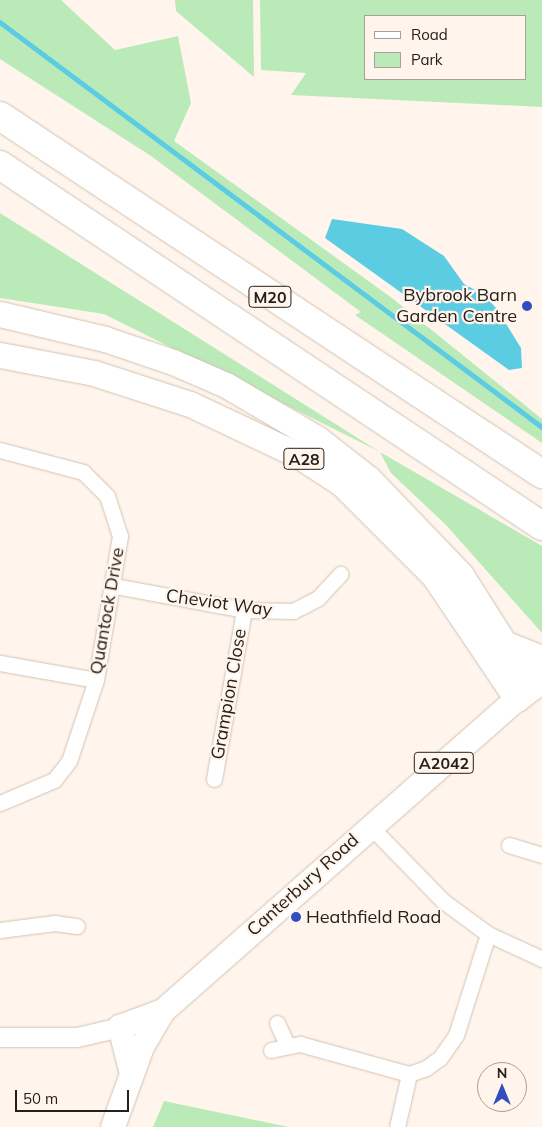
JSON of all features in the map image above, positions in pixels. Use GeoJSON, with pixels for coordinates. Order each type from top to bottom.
{"type":"FeatureCollection","features":[{"type":"Feature","properties":{"kind":"highway","name":"M20"},"geometry":{"type":"LineString","coordinates":[[0,97],[60,155]]}},
{"type":"Feature","properties":{"kind":"highway","name":"M20"},"geometry":{"type":"LineString","coordinates":[[0,116],[542,474]]}},
{"type":"Feature","properties":{"kind":"highway","name":"M20"},"geometry":{"type":"LineString","coordinates":[[6,171],[542,526]]}},
{"type":"Feature","properties":{"kind":"highway","name":"A28"},"geometry":{"type":"LineString","coordinates":[[0,314],[105,339],[173,362],[234,389],[318,439],[368,478],[439,550],[509,645],[530,689]]}},
{"type":"Feature","properties":{"kind":"highway","name":"A28"},"geometry":{"type":"LineString","coordinates":[[0,355],[94,373],[190,404],[242,425],[342,484],[434,576],[530,689]]}},
{"type":"Feature","properties":{"kind":"highway"},"geometry":{"type":"LineString","coordinates":[[509,645],[542,658]]}},
{"type":"Feature","properties":{"kind":"main road","name":"Canterbury Road"},"geometry":{"type":"LineString","coordinates":[[113,1127],[132,1074],[163,1011],[370,826],[530,689]]}},
{"type":"Feature","properties":{"kind":"main road"},"geometry":{"type":"LineString","coordinates":[[132,1074],[120,1027],[163,1011]]}},
{"type":"Feature","properties":{"kind":"street","name":"Quantock Drive"},"geometry":{"type":"LineString","coordinates":[[0,450],[83,472],[107,496],[120,536],[115,586],[96,680],[62,771],[37,790],[0,803]]}},
{"type":"Feature","properties":{"kind":"street","name":"Cheviot Way"},"geometry":{"type":"LineString","coordinates":[[115,586],[244,610],[293,611],[318,598],[340,574]]}},
{"type":"Feature","properties":{"kind":"street","name":"Grampion Close"},"geometry":{"type":"LineString","coordinates":[[214,779],[244,610]]}},
{"type":"Feature","properties":{"kind":"street"},"geometry":{"type":"LineString","coordinates":[[0,663],[96,680]]}},
{"type":"Feature","properties":{"kind":"street"},"geometry":{"type":"LineString","coordinates":[[370,826],[443,901],[488,934],[542,959]]}},
{"type":"Feature","properties":{"kind":"street"},"geometry":{"type":"LineString","coordinates":[[509,845],[542,855]]}},
{"type":"Feature","properties":{"kind":"street"},"geometry":{"type":"LineString","coordinates":[[0,930],[55,923],[77,926]]}},
{"type":"Feature","properties":{"kind":"street"},"geometry":{"type":"LineString","coordinates":[[271,1050],[288,1047],[335,1050],[409,1074],[440,1058],[456,1035],[488,934]]}},
{"type":"Feature","properties":{"kind":"street"},"geometry":{"type":"LineString","coordinates":[[276,1023],[288,1047]]}},
{"type":"Feature","properties":{"kind":"street"},"geometry":{"type":"LineString","coordinates":[[0,1037],[77,1037],[120,1027]]}},
{"type":"Feature","properties":{"kind":"street"},"geometry":{"type":"LineString","coordinates":[[397,1127],[409,1074]]}},
{"type":"Feature","properties":{"kind":"green space"},"geometry":{"type":"Polygon","coordinates":[[[0,0],[61,0],[115,50],[178,36],[191,103],[174,141],[392,298],[542,419],[542,443],[355,315],[361,312],[151,156],[0,59],[0,0]]]}},
{"type":"Feature","properties":{"kind":"green space"},"geometry":{"type":"Polygon","coordinates":[[[175,0],[253,0],[254,77],[176,11],[175,0]]]}},
{"type":"Feature","properties":{"kind":"green space"},"geometry":{"type":"Polygon","coordinates":[[[260,0],[542,0],[542,107],[291,95],[306,73],[261,70],[260,0]]]}},
{"type":"Feature","properties":{"kind":"green space"},"geometry":{"type":"Polygon","coordinates":[[[0,213],[380,452],[104,314],[0,298],[0,213]]]}},
{"type":"Feature","properties":{"kind":"green space"},"geometry":{"type":"Polygon","coordinates":[[[380,452],[542,546],[542,633],[446,525],[391,473],[380,452]]]}},
{"type":"Feature","properties":{"kind":"green space"},"geometry":{"type":"Polygon","coordinates":[[[164,1101],[289,1127],[153,1127],[164,1101]]]}},
{"type":"Feature","properties":{"kind":"water"},"geometry":{"type":"Polygon","coordinates":[[[332,219],[402,229],[444,256],[464,284],[483,294],[497,309],[521,348],[522,368],[509,370],[325,238],[332,219]]]}},
{"type":"Feature","properties":{"kind":"waterway"},"geometry":{"type":"LineString","coordinates":[[0,22],[542,427]]}},
{"type":"Feature","properties":{"kind":"place","name":"Bybrook Barn Garden Centre"},"geometry":{"type":"Point","coordinates":[527,306]}},
{"type":"Feature","properties":{"kind":"place","name":"Heathfield Road"},"geometry":{"type":"Point","coordinates":[296,917]}}]}
